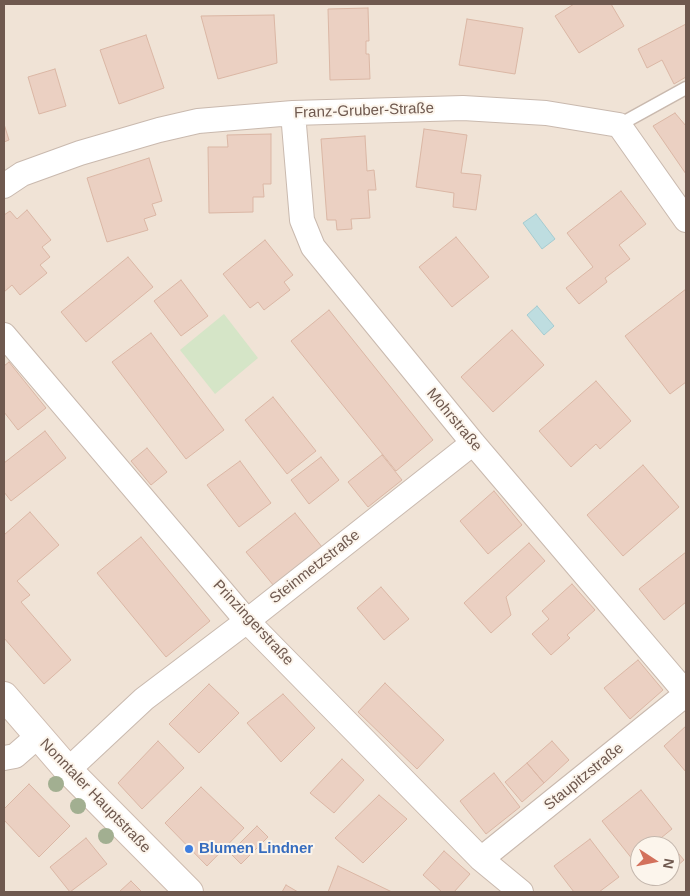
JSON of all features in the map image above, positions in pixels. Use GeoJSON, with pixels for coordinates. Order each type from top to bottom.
{"type":"FeatureCollection","features":[{"type":"Feature","properties":{"kind":"main road","name":"Nonntaler Hauptstraße"},"geometry":{"type":"LineString","coordinates":[[4,696],[68,770],[189,892]]}},
{"type":"Feature","properties":{"kind":"street","name":"Franz-Gruber-Straße"},"geometry":{"type":"LineString","coordinates":[[4,186],[22,174],[80,152],[198,121],[293,113],[463,108],[546,113],[618,125]]}},
{"type":"Feature","properties":{"kind":"street","name":"Mohrstraße"},"geometry":{"type":"LineString","coordinates":[[293,113],[302,220],[313,247],[473,443],[686,694]]}},
{"type":"Feature","properties":{"kind":"street"},"geometry":{"type":"LineString","coordinates":[[618,125],[686,220]]}},
{"type":"Feature","properties":{"kind":"street","name":"Prinzingerstraße"},"geometry":{"type":"LineString","coordinates":[[4,335],[247,621],[482,859],[521,892]]}},
{"type":"Feature","properties":{"kind":"street","name":"Steinmetzstraße"},"geometry":{"type":"LineString","coordinates":[[68,770],[144,699],[247,621],[473,443]]}},
{"type":"Feature","properties":{"kind":"street","name":"Staupitzstraße"},"geometry":{"type":"LineString","coordinates":[[482,859],[686,694]]}},
{"type":"Feature","properties":{"kind":"street"},"geometry":{"type":"LineString","coordinates":[[4,758],[15,756],[38,736]]}},
{"type":"Feature","properties":{"kind":"lane"},"geometry":{"type":"LineString","coordinates":[[618,125],[686,88]]}},
{"type":"Feature","properties":{"kind":"shaded area"},"geometry":{"type":"Polygon","coordinates":[[[4,4],[686,4],[686,892],[4,892],[4,4]]]}},
{"type":"Feature","properties":{"kind":"green space"},"geometry":{"type":"Polygon","coordinates":[[[224,314],[258,358],[215,394],[180,350],[224,314]]]}},
{"type":"Feature","properties":{"kind":"water"},"geometry":{"type":"Polygon","coordinates":[[[536,214],[555,239],[542,249],[523,223],[536,214]]]}},
{"type":"Feature","properties":{"kind":"water"},"geometry":{"type":"Polygon","coordinates":[[[537,306],[554,326],[544,335],[527,315],[537,306]]]}},
{"type":"Feature","properties":{"kind":"building"},"geometry":{"type":"Polygon","coordinates":[[[574,4],[611,4],[624,26],[579,53],[555,16],[574,4]]]}},
{"type":"Feature","properties":{"kind":"building"},"geometry":{"type":"Polygon","coordinates":[[[368,8],[369,41],[366,41],[366,54],[369,54],[370,79],[330,80],[328,9],[368,8]]]}},
{"type":"Feature","properties":{"kind":"building"},"geometry":{"type":"Polygon","coordinates":[[[274,15],[277,63],[218,79],[201,16],[274,15]]]}},
{"type":"Feature","properties":{"kind":"building"},"geometry":{"type":"Polygon","coordinates":[[[467,19],[523,28],[515,74],[459,65],[467,19]]]}},
{"type":"Feature","properties":{"kind":"building"},"geometry":{"type":"Polygon","coordinates":[[[686,24],[686,77],[674,84],[662,60],[647,68],[638,49],[686,24]]]}},
{"type":"Feature","properties":{"kind":"building"},"geometry":{"type":"Polygon","coordinates":[[[146,35],[164,88],[119,104],[100,50],[146,35]]]}},
{"type":"Feature","properties":{"kind":"building"},"geometry":{"type":"Polygon","coordinates":[[[55,69],[66,106],[39,114],[28,77],[55,69]]]}},
{"type":"Feature","properties":{"kind":"building"},"geometry":{"type":"Polygon","coordinates":[[[675,113],[686,126],[686,174],[653,126],[675,113]]]}},
{"type":"Feature","properties":{"kind":"building"},"geometry":{"type":"Polygon","coordinates":[[[4,124],[9,140],[4,142],[4,124]]]}},
{"type":"Feature","properties":{"kind":"building"},"geometry":{"type":"Polygon","coordinates":[[[424,129],[467,135],[461,173],[481,175],[476,210],[453,207],[454,193],[416,187],[424,129]]]}},
{"type":"Feature","properties":{"kind":"building"},"geometry":{"type":"Polygon","coordinates":[[[271,134],[271,184],[263,184],[264,197],[253,197],[253,212],[209,213],[208,147],[228,147],[227,135],[271,134]]]}},
{"type":"Feature","properties":{"kind":"building"},"geometry":{"type":"Polygon","coordinates":[[[365,136],[367,171],[374,170],[376,190],[368,190],[370,218],[351,219],[352,229],[337,230],[336,220],[327,220],[321,139],[365,136]]]}},
{"type":"Feature","properties":{"kind":"building"},"geometry":{"type":"Polygon","coordinates":[[[149,158],[162,201],[152,204],[156,215],[144,219],[148,230],[107,242],[87,178],[149,158]]]}},
{"type":"Feature","properties":{"kind":"building"},"geometry":{"type":"Polygon","coordinates":[[[621,191],[646,224],[619,245],[630,259],[605,278],[607,282],[579,304],[566,288],[593,267],[567,233],[621,191]]]}},
{"type":"Feature","properties":{"kind":"building"},"geometry":{"type":"Polygon","coordinates":[[[27,210],[51,240],[42,247],[50,257],[40,265],[47,273],[20,295],[12,285],[4,292],[4,215],[10,211],[17,219],[27,210]]]}},
{"type":"Feature","properties":{"kind":"building"},"geometry":{"type":"Polygon","coordinates":[[[456,237],[489,277],[452,307],[419,267],[456,237]]]}},
{"type":"Feature","properties":{"kind":"building"},"geometry":{"type":"Polygon","coordinates":[[[265,240],[293,275],[284,282],[290,290],[264,310],[258,302],[250,308],[223,274],[265,240]]]}},
{"type":"Feature","properties":{"kind":"building"},"geometry":{"type":"Polygon","coordinates":[[[128,257],[153,287],[86,342],[61,312],[128,257]]]}},
{"type":"Feature","properties":{"kind":"building"},"geometry":{"type":"Polygon","coordinates":[[[181,280],[208,316],[181,336],[154,301],[181,280]]]}},
{"type":"Feature","properties":{"kind":"building"},"geometry":{"type":"Polygon","coordinates":[[[686,289],[686,382],[670,394],[625,336],[686,289]]]}},
{"type":"Feature","properties":{"kind":"building"},"geometry":{"type":"Polygon","coordinates":[[[329,310],[433,440],[396,471],[291,341],[329,310]]]}},
{"type":"Feature","properties":{"kind":"building"},"geometry":{"type":"Polygon","coordinates":[[[512,330],[544,365],[493,412],[461,377],[512,330]]]}},
{"type":"Feature","properties":{"kind":"building"},"geometry":{"type":"Polygon","coordinates":[[[151,333],[224,430],[186,459],[112,362],[151,333]]]}},
{"type":"Feature","properties":{"kind":"building"},"geometry":{"type":"Polygon","coordinates":[[[9,362],[46,408],[18,430],[4,412],[4,366],[9,362]]]}},
{"type":"Feature","properties":{"kind":"building"},"geometry":{"type":"Polygon","coordinates":[[[596,381],[631,421],[600,449],[596,444],[571,467],[539,431],[596,381]]]}},
{"type":"Feature","properties":{"kind":"building"},"geometry":{"type":"Polygon","coordinates":[[[273,397],[316,451],[287,474],[245,420],[273,397]]]}},
{"type":"Feature","properties":{"kind":"building"},"geometry":{"type":"Polygon","coordinates":[[[45,431],[66,458],[11,501],[4,492],[4,463],[45,431]]]}},
{"type":"Feature","properties":{"kind":"building"},"geometry":{"type":"Polygon","coordinates":[[[147,448],[167,472],[151,485],[131,461],[147,448]]]}},
{"type":"Feature","properties":{"kind":"building"},"geometry":{"type":"Polygon","coordinates":[[[382,455],[402,480],[368,507],[348,482],[382,455]]]}},
{"type":"Feature","properties":{"kind":"building"},"geometry":{"type":"Polygon","coordinates":[[[321,457],[339,480],[309,504],[291,480],[321,457]]]}},
{"type":"Feature","properties":{"kind":"building"},"geometry":{"type":"Polygon","coordinates":[[[240,461],[271,503],[239,527],[207,485],[240,461]]]}},
{"type":"Feature","properties":{"kind":"building"},"geometry":{"type":"Polygon","coordinates":[[[643,465],[679,507],[623,556],[587,515],[643,465]]]}},
{"type":"Feature","properties":{"kind":"building"},"geometry":{"type":"Polygon","coordinates":[[[494,491],[522,525],[488,554],[460,521],[494,491]]]}},
{"type":"Feature","properties":{"kind":"building"},"geometry":{"type":"Polygon","coordinates":[[[30,512],[59,545],[17,581],[30,595],[21,602],[71,660],[44,684],[4,638],[4,535],[30,512]]]}},
{"type":"Feature","properties":{"kind":"building"},"geometry":{"type":"Polygon","coordinates":[[[295,513],[322,547],[274,586],[246,552],[295,513]]]}},
{"type":"Feature","properties":{"kind":"building"},"geometry":{"type":"Polygon","coordinates":[[[141,537],[210,621],[166,657],[97,573],[141,537]]]}},
{"type":"Feature","properties":{"kind":"building"},"geometry":{"type":"Polygon","coordinates":[[[529,543],[545,561],[506,597],[511,615],[491,633],[464,603],[529,543]]]}},
{"type":"Feature","properties":{"kind":"building"},"geometry":{"type":"Polygon","coordinates":[[[686,552],[686,602],[664,620],[639,589],[686,552]]]}},
{"type":"Feature","properties":{"kind":"building"},"geometry":{"type":"Polygon","coordinates":[[[572,584],[595,610],[567,635],[570,638],[551,655],[532,634],[549,619],[542,611],[572,584]]]}},
{"type":"Feature","properties":{"kind":"building"},"geometry":{"type":"Polygon","coordinates":[[[381,587],[409,619],[384,640],[357,608],[381,587]]]}},
{"type":"Feature","properties":{"kind":"building"},"geometry":{"type":"Polygon","coordinates":[[[638,660],[663,690],[630,719],[604,688],[638,660]]]}},
{"type":"Feature","properties":{"kind":"building"},"geometry":{"type":"Polygon","coordinates":[[[385,683],[444,740],[417,769],[358,712],[385,683]]]}},
{"type":"Feature","properties":{"kind":"building"},"geometry":{"type":"Polygon","coordinates":[[[209,684],[239,713],[199,753],[169,724],[209,684]]]}},
{"type":"Feature","properties":{"kind":"building"},"geometry":{"type":"Polygon","coordinates":[[[283,694],[315,728],[281,762],[247,723],[283,694]]]}},
{"type":"Feature","properties":{"kind":"building"},"geometry":{"type":"Polygon","coordinates":[[[686,726],[686,772],[664,746],[686,726]]]}},
{"type":"Feature","properties":{"kind":"building"},"geometry":{"type":"Polygon","coordinates":[[[158,741],[184,768],[142,809],[118,783],[158,741]]]}},
{"type":"Feature","properties":{"kind":"building"},"geometry":{"type":"Polygon","coordinates":[[[552,741],[569,760],[544,783],[527,763],[552,741]]]}},
{"type":"Feature","properties":{"kind":"building"},"geometry":{"type":"Polygon","coordinates":[[[342,759],[364,780],[334,813],[310,793],[342,759]]]}},
{"type":"Feature","properties":{"kind":"building"},"geometry":{"type":"Polygon","coordinates":[[[527,763],[544,783],[522,802],[505,782],[527,763]]]}},
{"type":"Feature","properties":{"kind":"building"},"geometry":{"type":"Polygon","coordinates":[[[494,773],[520,807],[486,834],[460,801],[494,773]]]}},
{"type":"Feature","properties":{"kind":"building"},"geometry":{"type":"Polygon","coordinates":[[[29,784],[70,826],[39,857],[4,820],[4,809],[29,784]]]}},
{"type":"Feature","properties":{"kind":"building"},"geometry":{"type":"Polygon","coordinates":[[[201,787],[244,828],[207,866],[165,823],[201,787]]]}},
{"type":"Feature","properties":{"kind":"building"},"geometry":{"type":"Polygon","coordinates":[[[641,790],[672,829],[663,836],[630,836],[630,856],[602,821],[641,790]]]}},
{"type":"Feature","properties":{"kind":"building"},"geometry":{"type":"Polygon","coordinates":[[[379,795],[407,819],[363,863],[335,838],[379,795]]]}},
{"type":"Feature","properties":{"kind":"building"},"geometry":{"type":"Polygon","coordinates":[[[257,826],[268,837],[241,864],[230,853],[257,826]]]}},
{"type":"Feature","properties":{"kind":"building"},"geometry":{"type":"Polygon","coordinates":[[[86,838],[107,864],[70,892],[50,867],[86,838]]]}},
{"type":"Feature","properties":{"kind":"building"},"geometry":{"type":"Polygon","coordinates":[[[590,839],[619,877],[599,892],[574,892],[554,866],[590,839]]]}},
{"type":"Feature","properties":{"kind":"building"},"geometry":{"type":"Polygon","coordinates":[[[444,851],[470,874],[454,892],[442,892],[423,875],[444,851]]]}},
{"type":"Feature","properties":{"kind":"building"},"geometry":{"type":"Polygon","coordinates":[[[680,855],[684,860],[680,863],[680,855]]]}},
{"type":"Feature","properties":{"kind":"building"},"geometry":{"type":"Polygon","coordinates":[[[338,866],[392,892],[328,892],[338,866]]]}},
{"type":"Feature","properties":{"kind":"building"},"geometry":{"type":"Polygon","coordinates":[[[131,881],[142,892],[119,892],[131,881]]]}},
{"type":"Feature","properties":{"kind":"building"},"geometry":{"type":"Polygon","coordinates":[[[286,885],[298,892],[282,892],[286,885]]]}},
{"type":"Feature","properties":{"kind":"place","name":"Blumen Lindner"},"geometry":{"type":"Point","coordinates":[189,849]}}]}
